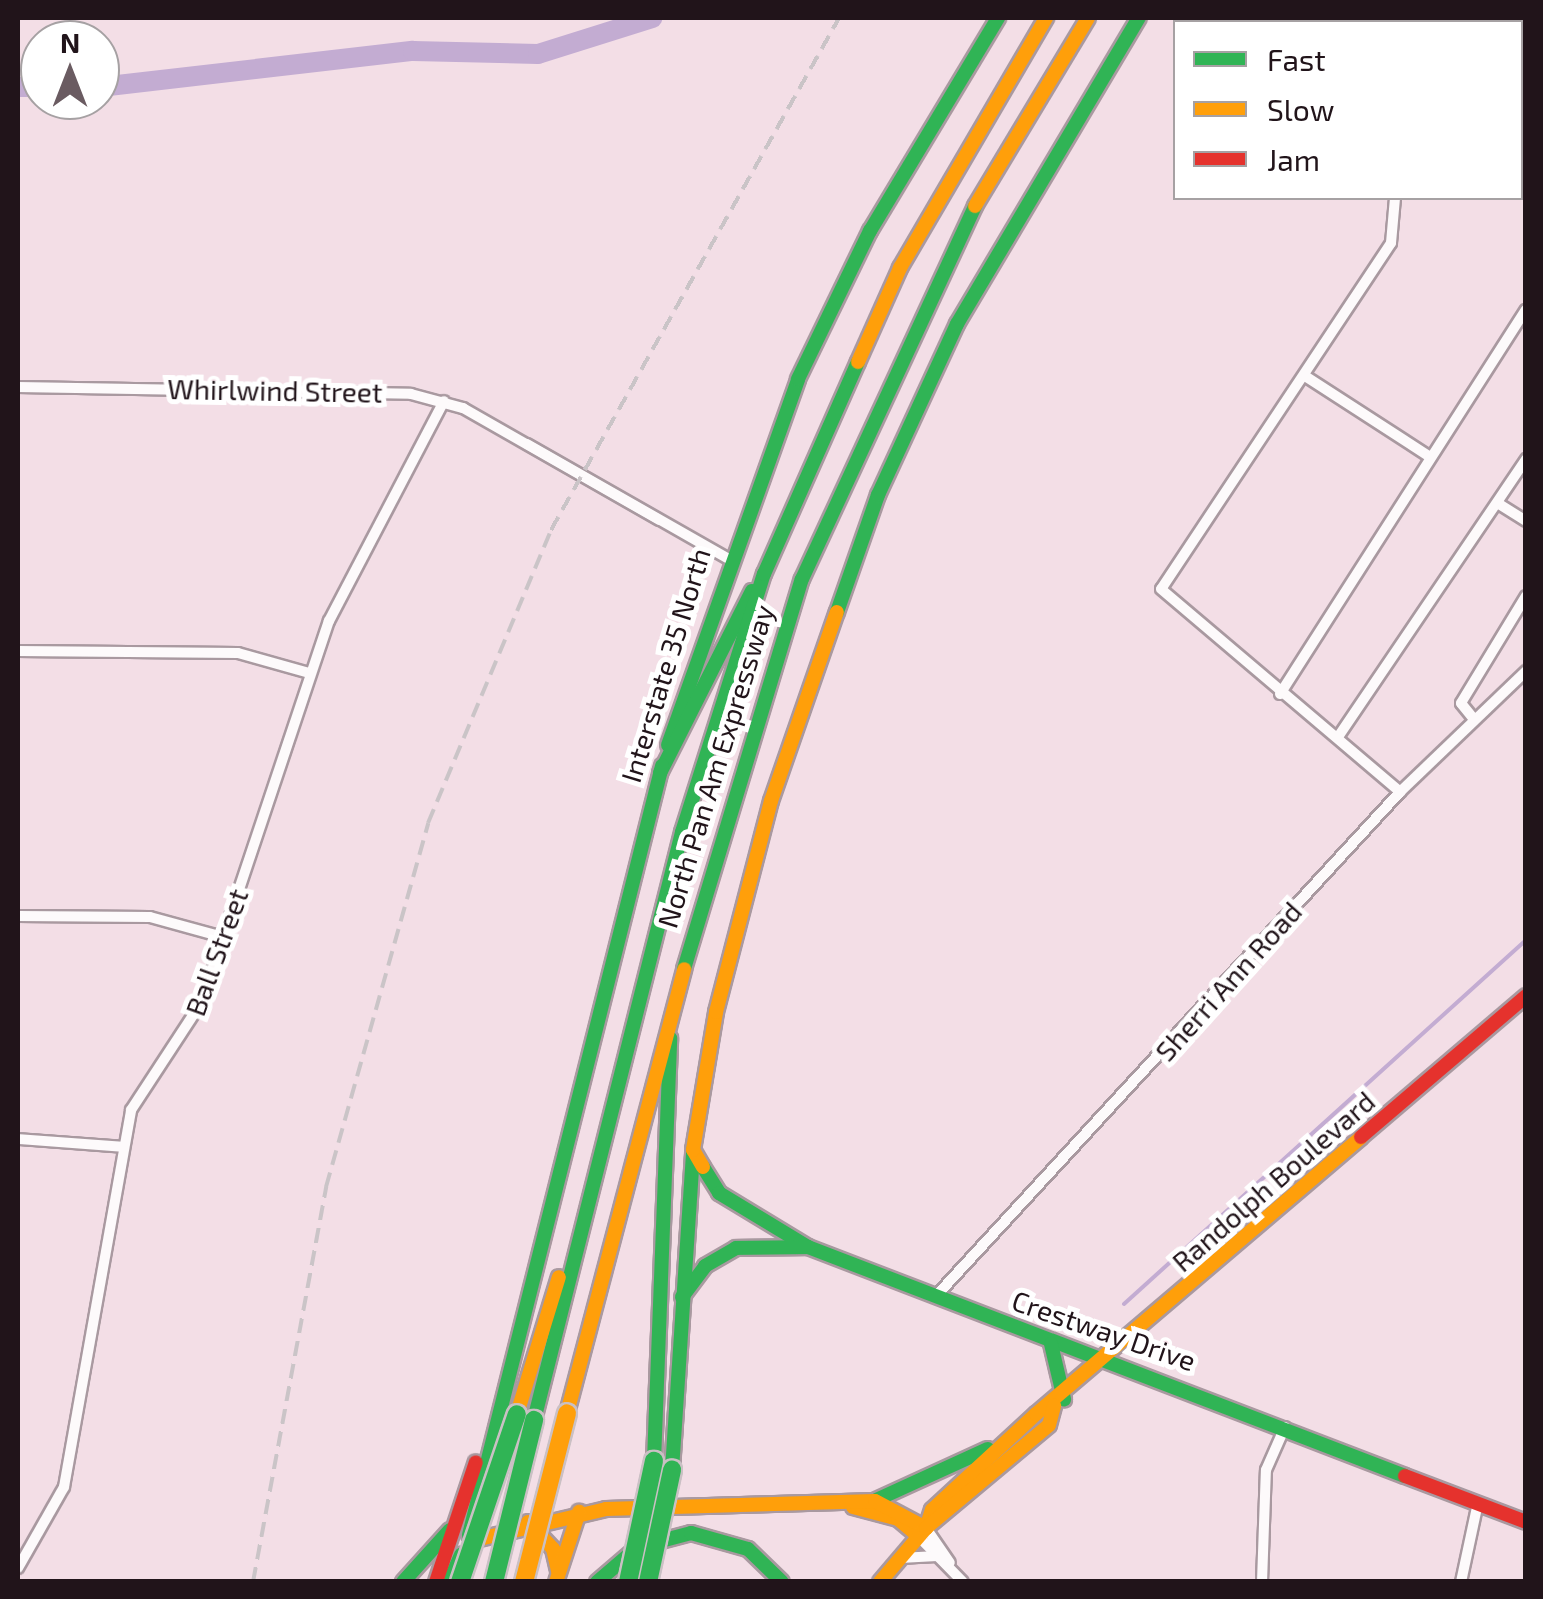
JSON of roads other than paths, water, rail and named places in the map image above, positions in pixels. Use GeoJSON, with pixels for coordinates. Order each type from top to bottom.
{"type":"FeatureCollection","features":[{"type":"Feature","properties":{"kind":"main road","name":"Interstate 35 North"},"geometry":{"type":"LineString","coordinates":[[448,1582],[467,1542],[503,1376],[660,773],[726,558],[844,282],[998,18]]}},
{"type":"Feature","properties":{"kind":"main road","name":"North Pan Am Expressway"},"geometry":{"type":"LineString","coordinates":[[494,1582],[526,1417],[618,1090],[682,832],[764,574],[900,268],[1046,18]]}},
{"type":"Feature","properties":{"kind":"main road","name":"North Pan Am Expressway"},"geometry":{"type":"LineString","coordinates":[[524,1582],[670,1012],[755,714],[850,461],[948,250],[1088,18]]}},
{"type":"Feature","properties":{"kind":"main road"},"geometry":{"type":"LineString","coordinates":[[648,1582],[672,1470],[693,1150],[719,1000],[771,801],[878,495],[957,324],[1139,18]]}},
{"type":"Feature","properties":{"kind":"main road"},"geometry":{"type":"LineString","coordinates":[[660,773],[731,620],[764,574]]}},
{"type":"Feature","properties":{"kind":"main road","name":"Randolph Boulevard"},"geometry":{"type":"LineString","coordinates":[[924,1536],[932,1510],[1022,1427],[1059,1403],[1526,996]]}},
{"type":"Feature","properties":{"kind":"main road"},"geometry":{"type":"LineString","coordinates":[[628,1582],[654,1462],[670,1012]]}},
{"type":"Feature","properties":{"kind":"main road","name":"Crestway Drive"},"geometry":{"type":"LineString","coordinates":[[693,1150],[719,1194],[808,1246],[1051,1344],[1107,1360],[1286,1425],[1526,1522]]}},
{"type":"Feature","properties":{"kind":"main road"},"geometry":{"type":"LineString","coordinates":[[682,1298],[705,1266],[736,1248],[808,1246]]}},
{"type":"Feature","properties":{"kind":"main road"},"geometry":{"type":"LineString","coordinates":[[1051,1344],[1059,1403]]}},
{"type":"Feature","properties":{"kind":"main road","name":"Interstate 35 North"},"geometry":{"type":"LineString","coordinates":[[436,1582],[503,1376]]}},
{"type":"Feature","properties":{"kind":"main road","name":"Randolph Boulevard"},"geometry":{"type":"LineString","coordinates":[[924,1536],[1049,1425],[1059,1403]]}},
{"type":"Feature","properties":{"kind":"main road"},"geometry":{"type":"LineString","coordinates":[[532,1582],[567,1413]]}},
{"type":"Feature","properties":{"kind":"main road"},"geometry":{"type":"LineString","coordinates":[[460,1582],[526,1417]]}},
{"type":"Feature","properties":{"kind":"main road"},"geometry":{"type":"LineString","coordinates":[[467,1542],[528,1522],[579,1512],[847,1505],[875,1500],[964,1465],[1022,1427]]}},
{"type":"Feature","properties":{"kind":"main road"},"geometry":{"type":"LineString","coordinates":[[875,1500],[924,1536]]}},
{"type":"Feature","properties":{"kind":"main road"},"geometry":{"type":"LineString","coordinates":[[847,1505],[898,1519],[924,1536]]}},
{"type":"Feature","properties":{"kind":"main road"},"geometry":{"type":"LineString","coordinates":[[403,1582],[441,1547],[462,1507]]}},
{"type":"Feature","properties":{"kind":"main road"},"geometry":{"type":"LineString","coordinates":[[557,1578],[579,1512]]}},
{"type":"Feature","properties":{"kind":"main road"},"geometry":{"type":"LineString","coordinates":[[528,1522],[553,1549],[557,1578]]}},
{"type":"Feature","properties":{"kind":"main road"},"geometry":{"type":"LineString","coordinates":[[597,1582],[638,1547],[691,1534],[748,1550],[782,1582]]}},
{"type":"Feature","properties":{"kind":"main road"},"geometry":{"type":"LineString","coordinates":[[880,1582],[924,1536]]}},
{"type":"Feature","properties":{"kind":"street"},"geometry":{"type":"LineString","coordinates":[[1394,200],[1391,242],[1160,588],[1280,694],[1338,737],[1400,792]]}},
{"type":"Feature","properties":{"kind":"street"},"geometry":{"type":"LineString","coordinates":[[1280,694],[1526,310]]}},
{"type":"Feature","properties":{"kind":"street"},"geometry":{"type":"LineString","coordinates":[[1305,376],[1430,457]]}},
{"type":"Feature","properties":{"kind":"street","name":"Whirlwind Street"},"geometry":{"type":"LineString","coordinates":[[18,388],[348,388],[444,401],[726,558]]}},
{"type":"Feature","properties":{"kind":"street","name":"Ball Street"},"geometry":{"type":"LineString","coordinates":[[18,1568],[64,1487],[124,1146],[136,1099],[188,1030],[224,937],[309,673],[444,401]]}},
{"type":"Feature","properties":{"kind":"street"},"geometry":{"type":"LineString","coordinates":[[1338,737],[1526,459]]}},
{"type":"Feature","properties":{"kind":"street"},"geometry":{"type":"LineString","coordinates":[[1499,504],[1526,522]]}},
{"type":"Feature","properties":{"kind":"street"},"geometry":{"type":"LineString","coordinates":[[1474,718],[1461,703],[1526,596]]}},
{"type":"Feature","properties":{"kind":"street"},"geometry":{"type":"LineString","coordinates":[[18,651],[238,653],[309,673]]}},
{"type":"Feature","properties":{"kind":"street","name":"Sherri Ann Road"},"geometry":{"type":"LineString","coordinates":[[936,1296],[1400,792],[1526,671]]}},
{"type":"Feature","properties":{"kind":"street"},"geometry":{"type":"LineString","coordinates":[[18,916],[150,917],[224,937]]}},
{"type":"Feature","properties":{"kind":"street"},"geometry":{"type":"LineString","coordinates":[[18,1139],[124,1146]]}},
{"type":"Feature","properties":{"kind":"street"},"geometry":{"type":"LineString","coordinates":[[1262,1582],[1266,1470],[1286,1425]]}},
{"type":"Feature","properties":{"kind":"street"},"geometry":{"type":"LineString","coordinates":[[1461,1582],[1478,1504]]}},
{"type":"Feature","properties":{"kind":"street"},"geometry":{"type":"LineString","coordinates":[[924,1536],[938,1557]]}},
{"type":"Feature","properties":{"kind":"street"},"geometry":{"type":"LineString","coordinates":[[924,1536],[964,1582]]}},
{"type":"Feature","properties":{"kind":"street"},"geometry":{"type":"LineString","coordinates":[[899,1558],[938,1557],[950,1563]]}},
{"type":"Feature","properties":{"kind":"waterway"},"geometry":{"type":"LineString","coordinates":[[120,85],[413,51],[538,54],[652,18]]}},
{"type":"Feature","properties":{"kind":"waterway"},"geometry":{"type":"LineString","coordinates":[[1124,1304],[1526,940]]}},
{"type":"Feature","properties":{"kind":"railway"},"geometry":{"type":"LineString","coordinates":[[253,1582],[326,1187],[428,823],[551,530],[839,18]]}}]}
